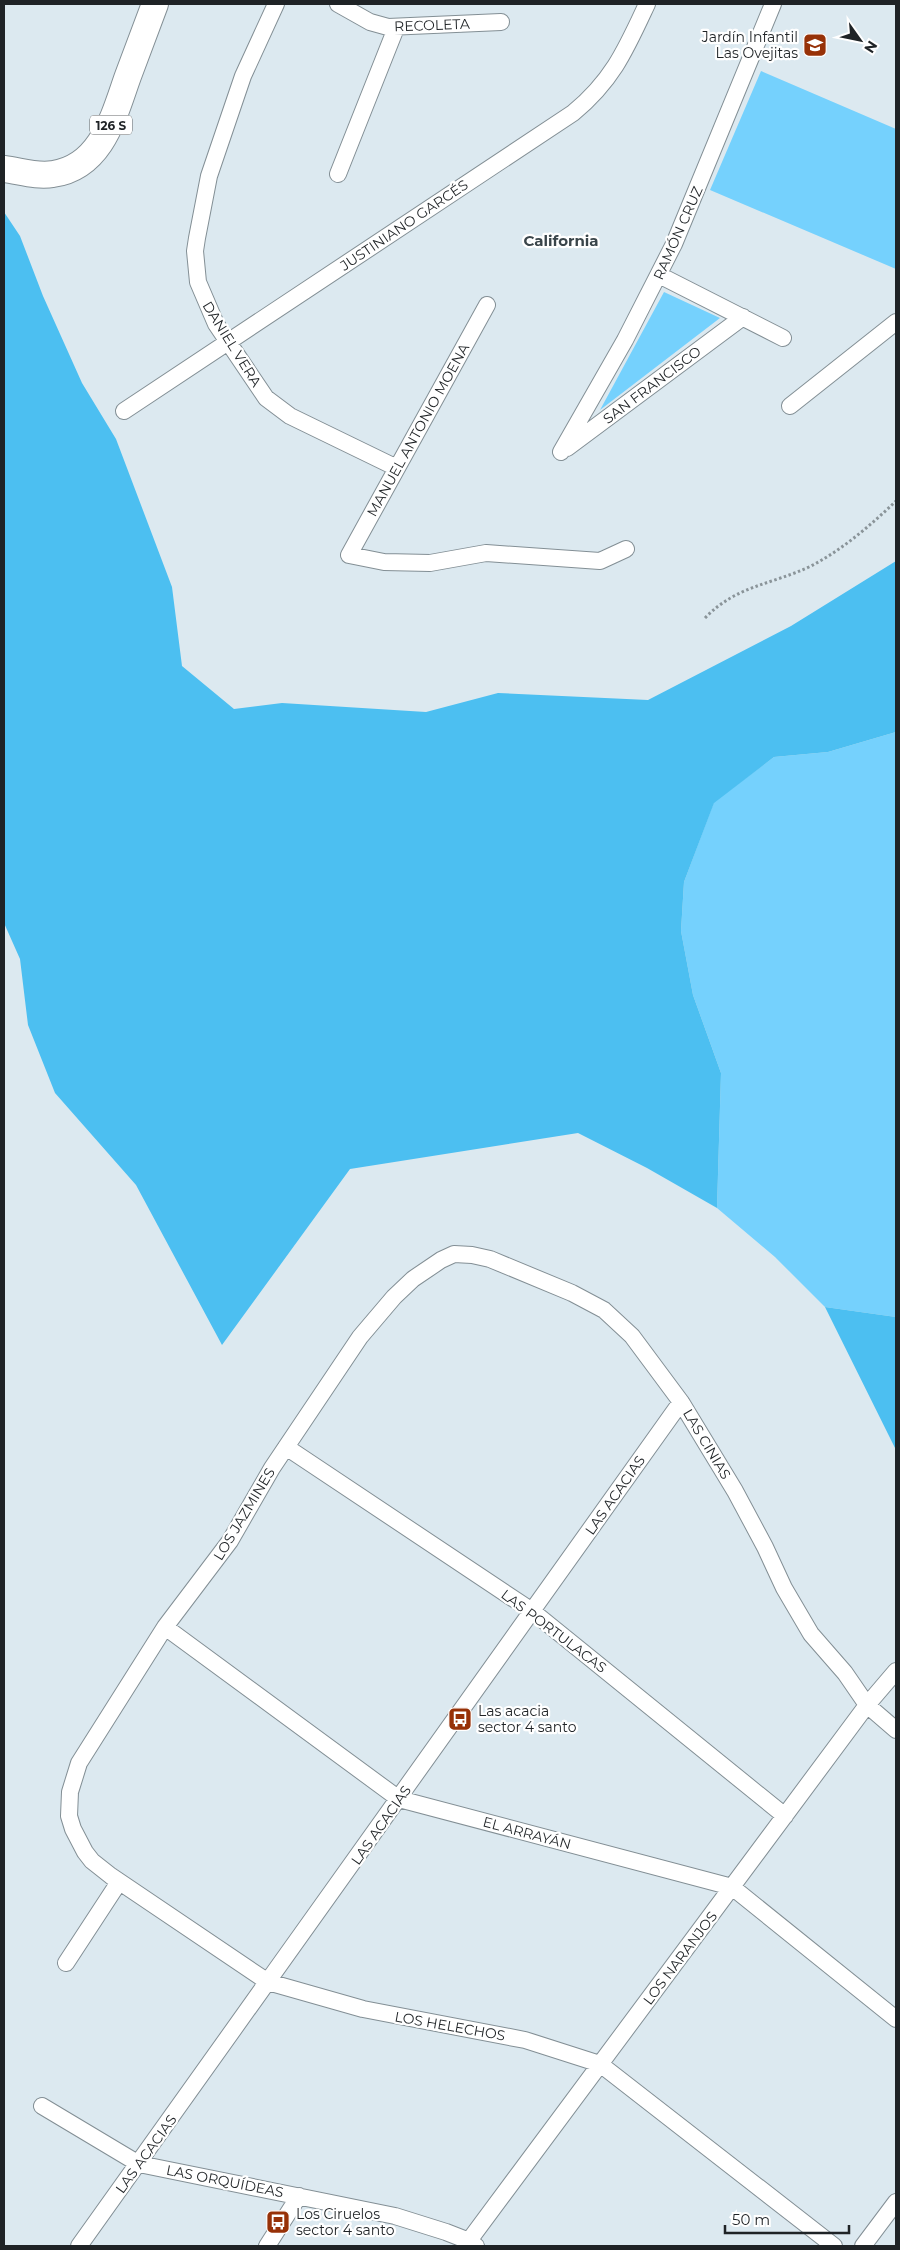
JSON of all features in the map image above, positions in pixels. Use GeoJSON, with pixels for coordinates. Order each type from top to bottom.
{"type":"FeatureCollection","features":[{"type":"Feature","properties":{"kind":"main road","name":"126 S"},"geometry":{"type":"LineString","coordinates":[[4,169],[52,175],[74,168],[93,152],[112,122],[155,4]]}},
{"type":"Feature","properties":{"kind":"street","name":"DANIEL VERA"},"geometry":{"type":"LineString","coordinates":[[276,4],[243,76],[209,176],[196,238],[196,267],[200,288],[216,324],[227,342],[257,387],[277,407],[304,423],[397,468]]}},
{"type":"Feature","properties":{"kind":"street","name":"RECOLETA"},"geometry":{"type":"LineString","coordinates":[[338,4],[370,22],[396,28],[501,22]]}},
{"type":"Feature","properties":{"kind":"street","name":"JUSTINIANO GARCÉS"},"geometry":{"type":"LineString","coordinates":[[124,411],[573,113],[602,86],[614,71],[647,4]]}},
{"type":"Feature","properties":{"kind":"street","name":"RAMÓN CRUZ"},"geometry":{"type":"LineString","coordinates":[[561,452],[625,340],[689,212],[773,4]]}},
{"type":"Feature","properties":{"kind":"street"},"geometry":{"type":"LineString","coordinates":[[338,174],[396,28]]}},
{"type":"Feature","properties":{"kind":"street"},"geometry":{"type":"LineString","coordinates":[[659,275],[783,338]]}},
{"type":"Feature","properties":{"kind":"street","name":"MANUEL ANTONIO MOENA"},"geometry":{"type":"LineString","coordinates":[[487,305],[349,555],[384,562],[430,563],[486,553],[600,561],[626,549]]}},
{"type":"Feature","properties":{"kind":"street","name":"SAN FRANCISCO"},"geometry":{"type":"LineString","coordinates":[[561,452],[743,317]]}},
{"type":"Feature","properties":{"kind":"street"},"geometry":{"type":"LineString","coordinates":[[790,406],[896,322]]}},
{"type":"Feature","properties":{"kind":"street","name":"LAS CINIAS"},"geometry":{"type":"LineString","coordinates":[[441,1260],[463,1254],[490,1259],[588,1300],[604,1310],[632,1336],[681,1402],[750,1518],[797,1612],[811,1634],[845,1674],[867,1705],[896,1730]]}},
{"type":"Feature","properties":{"kind":"street","name":"LOS JAZMINES"},"geometry":{"type":"LineString","coordinates":[[69,1816],[70,1792],[77,1767],[165,1627],[230,1541],[258,1490],[344,1360],[376,1316],[413,1279],[441,1260]]}},
{"type":"Feature","properties":{"kind":"street","name":"LAS ACACIAS"},"geometry":{"type":"LineString","coordinates":[[79,2246],[681,1402]]}},
{"type":"Feature","properties":{"kind":"street","name":"LAS PORTULACAS"},"geometry":{"type":"LineString","coordinates":[[286,1447],[532,1611],[785,1816]]}},
{"type":"Feature","properties":{"kind":"street","name":"EL ARRAYÁN"},"geometry":{"type":"LineString","coordinates":[[165,1627],[399,1799],[732,1887],[896,2018]]}},
{"type":"Feature","properties":{"kind":"street","name":"LOS NARANJOS"},"geometry":{"type":"LineString","coordinates":[[470,2244],[600,2064],[867,1705],[896,1671]]}},
{"type":"Feature","properties":{"kind":"street","name":"LOS HELECHOS"},"geometry":{"type":"LineString","coordinates":[[69,1816],[84,1852],[101,1869],[268,1982],[363,2009],[525,2040],[600,2064],[834,2246]]}},
{"type":"Feature","properties":{"kind":"street"},"geometry":{"type":"LineString","coordinates":[[66,1963],[119,1882]]}},
{"type":"Feature","properties":{"kind":"street","name":"LAS ORQUÍDEAS"},"geometry":{"type":"LineString","coordinates":[[42,2106],[139,2164],[396,2216],[422,2224],[470,2244]]}},
{"type":"Feature","properties":{"kind":"street"},"geometry":{"type":"LineString","coordinates":[[267,2246],[299,2196]]}},
{"type":"Feature","properties":{"kind":"street"},"geometry":{"type":"LineString","coordinates":[[863,2246],[896,2202]]}},
{"type":"Feature","properties":{"kind":"path"},"geometry":{"type":"LineString","coordinates":[[705,618],[715,608],[735,594],[794,573],[832,554],[896,500]]}},
{"type":"Feature","properties":{"kind":"shaded area"},"geometry":{"type":"Polygon","coordinates":[[[761,71],[896,129],[896,269],[710,190],[761,71]]]}},
{"type":"Feature","properties":{"kind":"shaded area"},"geometry":{"type":"Polygon","coordinates":[[[4,212],[20,236],[43,296],[82,383],[116,439],[172,587],[182,666],[234,709],[282,703],[426,712],[498,693],[648,700],[791,626],[896,561],[896,732],[828,752],[774,757],[714,803],[684,882],[681,931],[693,995],[721,1073],[717,1208],[647,1168],[578,1133],[350,1169],[222,1345],[136,1185],[55,1093],[28,1025],[20,959],[4,923],[4,212]]]}},
{"type":"Feature","properties":{"kind":"shaded area"},"geometry":{"type":"Polygon","coordinates":[[[664,292],[720,318],[600,410],[664,292]]]}},
{"type":"Feature","properties":{"kind":"shaded area"},"geometry":{"type":"Polygon","coordinates":[[[896,732],[896,1317],[825,1307],[775,1257],[717,1208],[721,1073],[693,995],[681,931],[684,882],[714,802],[774,757],[828,752],[896,732]]]}},
{"type":"Feature","properties":{"kind":"shaded area"},"geometry":{"type":"Polygon","coordinates":[[[825,1307],[896,1317],[896,1450],[825,1307]]]}},
{"type":"Feature","properties":{"kind":"place","name":"Jardín Infantil Las Ovejitas"},"geometry":{"type":"Point","coordinates":[815,45]}},
{"type":"Feature","properties":{"kind":"place","name":"Las acacia sector 4 santo"},"geometry":{"type":"Point","coordinates":[460,1719]}},
{"type":"Feature","properties":{"kind":"place","name":"Los Ciruelos sector 4 santo"},"geometry":{"type":"Point","coordinates":[278,2222]}},
{"type":"Feature","properties":{"kind":"district","name":"California"},"geometry":{"type":"Point","coordinates":[561,240]}}]}
